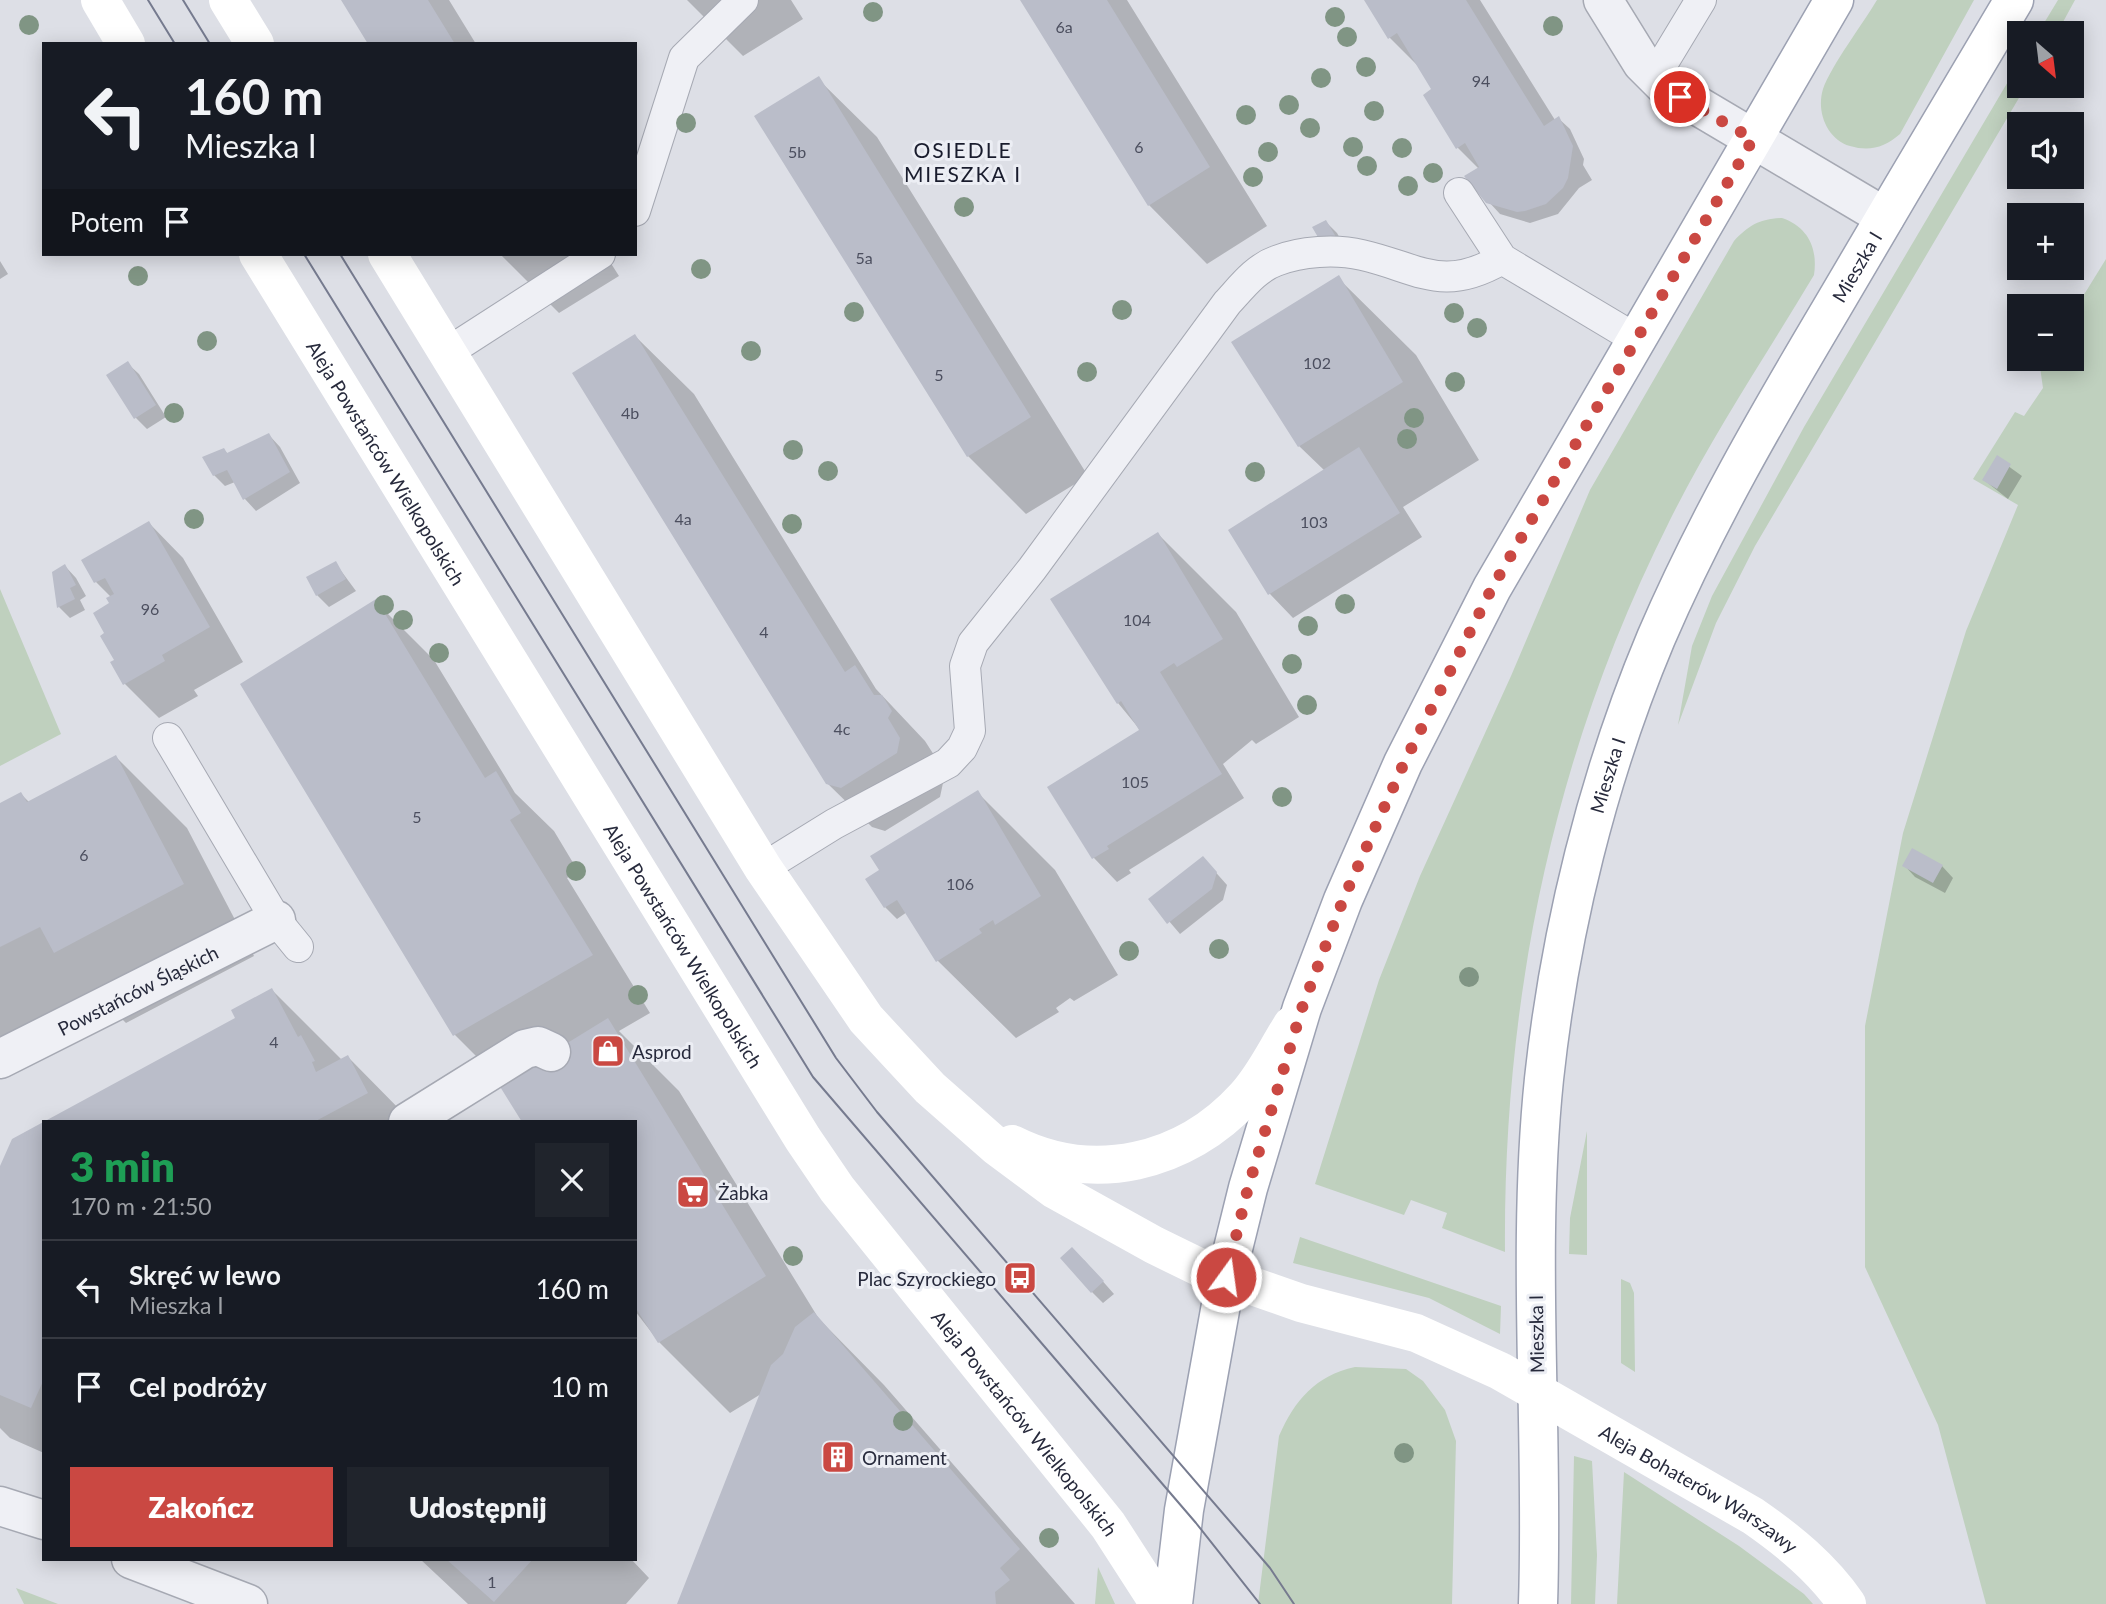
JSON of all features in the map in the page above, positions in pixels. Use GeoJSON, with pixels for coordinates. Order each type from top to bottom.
{"type":"FeatureCollection","features":[{"type":"Feature","properties":{"kind":"street"},"geometry":{"type":"LineString","coordinates":[[100,0],[125,42]]}},
{"type":"Feature","properties":{"kind":"street"},"geometry":{"type":"LineString","coordinates":[[228,0],[255,42]]}},
{"type":"Feature","properties":{"kind":"street","name":"Mieszka I"},"geometry":{"type":"LineString","coordinates":[[1603,0],[1643,63],[1680,97],[1885,217]]}},
{"type":"Feature","properties":{"kind":"street"},"geometry":{"type":"LineString","coordinates":[[1173,1604],[1184,1510],[1226,1277],[1248,1188],[1302,1008],[1372,831],[1492,588],[1834,0]]}},
{"type":"Feature","properties":{"kind":"street","name":"Mieszka I"},"geometry":{"type":"LineString","coordinates":[[1538,1604],[1540,1539],[1535,1208],[1544,1078],[1570,924],[1608,773],[1656,639],[1686,572],[1759,433],[2014,0]]}},
{"type":"Feature","properties":{"kind":"street","name":"Aleja Powstańców Wielkopolskich"},"geometry":{"type":"LineString","coordinates":[[259,256],[771,1089],[837,1189],[1108,1525],[1159,1604]]}},
{"type":"Feature","properties":{"kind":"street"},"geometry":{"type":"LineString","coordinates":[[388,256],[763,868],[873,1028],[964,1119],[1055,1190],[1163,1250],[1226,1277]]}},
{"type":"Feature","properties":{"kind":"street","name":"Powstańców Śląskich"},"geometry":{"type":"LineString","coordinates":[[0,1059],[287,933]]}},
{"type":"Feature","properties":{"kind":"street"},"geometry":{"type":"LineString","coordinates":[[964,1119],[1020,1148],[1069,1163],[1109,1166],[1154,1158],[1194,1140],[1246,1096],[1302,1008]]}},
{"type":"Feature","properties":{"kind":"street"},"geometry":{"type":"LineString","coordinates":[[411,1120],[525,1049],[538,1046],[551,1052]]}},
{"type":"Feature","properties":{"kind":"street","name":"Aleja Bohaterów Warszawy"},"geometry":{"type":"LineString","coordinates":[[1226,1277],[1301,1303],[1416,1333],[1500,1371],[1753,1516],[1782,1536],[1824,1573],[1847,1604]]}},
{"type":"Feature","properties":{"kind":"street"},"geometry":{"type":"LineString","coordinates":[[0,1506],[42,1519]]}},
{"type":"Feature","properties":{"kind":"street"},"geometry":{"type":"LineString","coordinates":[[136,1561],[248,1604]]}},
{"type":"Feature","properties":{"kind":"lane"},"geometry":{"type":"LineString","coordinates":[[637,205],[684,58],[743,0]]}},
{"type":"Feature","properties":{"kind":"lane"},"geometry":{"type":"LineString","coordinates":[[1655,76],[1702,0]]}},
{"type":"Feature","properties":{"kind":"lane"},"geometry":{"type":"LineString","coordinates":[[1459,193],[1502,259],[1636,339]]}},
{"type":"Feature","properties":{"kind":"lane"},"geometry":{"type":"LineString","coordinates":[[763,868],[834,824],[948,763],[962,748],[970,731],[965,666],[973,643],[1032,569],[1222,310],[1252,276],[1275,261],[1307,254],[1361,255],[1416,274],[1451,276],[1482,271],[1502,259]]}},
{"type":"Feature","properties":{"kind":"lane"},"geometry":{"type":"LineString","coordinates":[[448,352],[597,256]]}},
{"type":"Feature","properties":{"kind":"lane","name":"Powstańców Śląskich"},"geometry":{"type":"LineString","coordinates":[[168,738],[287,933]]}},
{"type":"Feature","properties":{"kind":"green space"},"geometry":{"type":"Polygon","coordinates":[[[1877,0],[1974,0],[1900,134],[1877,147],[1857,148],[1842,142],[1830,131],[1822,115],[1821,98],[1833,68],[1877,0]]]}},
{"type":"Feature","properties":{"kind":"green space"},"geometry":{"type":"Polygon","coordinates":[[[2058,0],[2075,0],[2064,21],[2045,21],[2058,0]]]}},
{"type":"Feature","properties":{"kind":"green space"},"geometry":{"type":"Polygon","coordinates":[[[2007,83],[2007,98],[2019,98],[2011,112],[2007,112],[2007,118],[1755,546],[1716,623],[1678,725],[1692,646],[1712,596],[1804,427],[2007,83]]]}},
{"type":"Feature","properties":{"kind":"green space"},"geometry":{"type":"Polygon","coordinates":[[[1782,218],[1799,227],[1809,240],[1814,256],[1814,275],[1720,428],[1669,522],[1629,609],[1595,697],[1566,786],[1543,877],[1526,969],[1514,1063],[1507,1157],[1505,1252],[1442,1228],[1447,1213],[1411,1200],[1404,1215],[1315,1184],[1379,980],[1420,876],[1511,676],[1590,490],[1734,241],[1755,224],[1782,218]]]}},
{"type":"Feature","properties":{"kind":"green space"},"geometry":{"type":"Polygon","coordinates":[[[2106,259],[2106,1604],[1986,1604],[1938,1425],[1865,1267],[1865,1026],[1903,833],[1966,631],[2018,505],[1973,479],[2015,412],[2024,416],[2043,388],[2041,371],[2084,371],[2084,295],[2106,259]]]}},
{"type":"Feature","properties":{"kind":"green space"},"geometry":{"type":"Polygon","coordinates":[[[0,589],[61,734],[0,766],[0,589]]]}},
{"type":"Feature","properties":{"kind":"green space"},"geometry":{"type":"Polygon","coordinates":[[[1587,1131],[1587,1255],[1569,1254],[1570,1218],[1587,1131]]]}},
{"type":"Feature","properties":{"kind":"green space"},"geometry":{"type":"Polygon","coordinates":[[[1300,1237],[1501,1306],[1500,1334],[1429,1298],[1293,1263],[1300,1237]]]}},
{"type":"Feature","properties":{"kind":"green space"},"geometry":{"type":"Polygon","coordinates":[[[1621,1279],[1630,1283],[1634,1293],[1635,1372],[1621,1363],[1621,1279]]]}},
{"type":"Feature","properties":{"kind":"green space"},"geometry":{"type":"Polygon","coordinates":[[[1355,1367],[1406,1369],[1423,1381],[1445,1410],[1456,1441],[1452,1604],[1258,1604],[1279,1436],[1292,1411],[1308,1391],[1328,1377],[1355,1367]]]}},
{"type":"Feature","properties":{"kind":"green space"},"geometry":{"type":"Polygon","coordinates":[[[1574,1456],[1592,1461],[1597,1555],[1595,1604],[1571,1604],[1574,1456]]]}},
{"type":"Feature","properties":{"kind":"green space"},"geometry":{"type":"Polygon","coordinates":[[[1624,1472],[1739,1546],[1804,1594],[1813,1604],[1617,1604],[1624,1472]]]}},
{"type":"Feature","properties":{"kind":"green space"},"geometry":{"type":"Polygon","coordinates":[[[1098,1567],[1115,1604],[1095,1604],[1098,1567]]]}},
{"type":"Feature","properties":{"kind":"green space"},"geometry":{"type":"Polygon","coordinates":[[[16,1588],[58,1604],[24,1604],[16,1588]]]}},
{"type":"Feature","properties":{"kind":"building"},"geometry":{"type":"Polygon","coordinates":[[[341,0],[428,0],[454,42],[367,42],[341,0]]]}},
{"type":"Feature","properties":{"kind":"building"},"geometry":{"type":"Polygon","coordinates":[[[1020,0],[1107,0],[1210,167],[1148,206],[1020,0]]]}},
{"type":"Feature","properties":{"kind":"building"},"geometry":{"type":"Polygon","coordinates":[[[1364,0],[1466,0],[1544,126],[1559,116],[1573,146],[1568,178],[1563,188],[1546,204],[1525,211],[1517,212],[1486,203],[1464,176],[1479,167],[1465,143],[1456,149],[1423,95],[1431,89],[1397,33],[1388,39],[1364,0]]]}},
{"type":"Feature","properties":{"kind":"building"},"geometry":{"type":"Polygon","coordinates":[[[819,76],[1031,417],[967,457],[754,116],[819,76]]]}},
{"type":"Feature","properties":{"kind":"building"},"geometry":{"type":"Polygon","coordinates":[[[1326,220],[1336,237],[1322,244],[1312,227],[1326,220]]]}},
{"type":"Feature","properties":{"kind":"building"},"geometry":{"type":"Polygon","coordinates":[[[1339,275],[1403,382],[1298,447],[1231,342],[1339,275]]]}},
{"type":"Feature","properties":{"kind":"building"},"geometry":{"type":"Polygon","coordinates":[[[635,334],[845,672],[855,665],[874,695],[882,695],[892,711],[888,718],[900,738],[897,753],[841,788],[826,784],[572,373],[635,334]]]}},
{"type":"Feature","properties":{"kind":"building"},"geometry":{"type":"Polygon","coordinates":[[[128,361],[156,405],[134,419],[106,375],[128,361]]]}},
{"type":"Feature","properties":{"kind":"building"},"geometry":{"type":"Polygon","coordinates":[[[269,433],[290,472],[243,500],[227,470],[213,476],[202,457],[224,448],[227,453],[269,433]]]}},
{"type":"Feature","properties":{"kind":"building"},"geometry":{"type":"Polygon","coordinates":[[[1359,447],[1400,513],[1268,595],[1228,530],[1359,447]]]}},
{"type":"Feature","properties":{"kind":"building"},"geometry":{"type":"Polygon","coordinates":[[[1997,455],[2011,464],[1997,489],[1982,480],[1997,455]]]}},
{"type":"Feature","properties":{"kind":"building"},"geometry":{"type":"Polygon","coordinates":[[[149,521],[210,627],[162,655],[165,661],[123,685],[110,662],[114,660],[100,636],[104,633],[93,613],[109,603],[106,598],[114,594],[105,578],[94,583],[81,560],[149,521]]]}},
{"type":"Feature","properties":{"kind":"building"},"geometry":{"type":"Polygon","coordinates":[[[1158,532],[1223,639],[1177,667],[1174,663],[1160,672],[1222,774],[1107,846],[1109,849],[1092,859],[1047,787],[1139,730],[1121,701],[1117,704],[1050,599],[1158,532]]]}},
{"type":"Feature","properties":{"kind":"building"},"geometry":{"type":"Polygon","coordinates":[[[336,561],[346,579],[316,596],[306,577],[336,561]]]}},
{"type":"Feature","properties":{"kind":"building"},"geometry":{"type":"Polygon","coordinates":[[[65,564],[76,585],[70,588],[75,599],[57,608],[52,572],[65,564]]]}},
{"type":"Feature","properties":{"kind":"building"},"geometry":{"type":"Polygon","coordinates":[[[376,599],[485,778],[496,771],[521,813],[510,820],[593,955],[453,1036],[240,684],[376,599]]]}},
{"type":"Feature","properties":{"kind":"building"},"geometry":{"type":"Polygon","coordinates":[[[116,755],[184,884],[54,953],[40,927],[0,947],[0,803],[21,792],[27,802],[116,755]]]}},
{"type":"Feature","properties":{"kind":"building"},"geometry":{"type":"Polygon","coordinates":[[[978,790],[1041,896],[995,925],[993,920],[979,929],[982,933],[936,962],[897,900],[884,908],[865,879],[879,870],[870,856],[978,790]]]}},
{"type":"Feature","properties":{"kind":"building"},"geometry":{"type":"Polygon","coordinates":[[[1912,848],[1943,865],[1933,883],[1902,866],[1912,848]]]}},
{"type":"Feature","properties":{"kind":"building"},"geometry":{"type":"Polygon","coordinates":[[[1203,856],[1217,872],[1212,889],[1167,924],[1148,899],[1203,856]]]}},
{"type":"Feature","properties":{"kind":"building"},"geometry":{"type":"Polygon","coordinates":[[[272,988],[298,1037],[301,1035],[315,1061],[312,1062],[316,1072],[348,1055],[368,1093],[318,1120],[47,1120],[235,1018],[231,1010],[272,988]]]}},
{"type":"Feature","properties":{"kind":"building"},"geometry":{"type":"Polygon","coordinates":[[[608,1018],[766,1276],[658,1343],[637,1310],[637,1120],[521,1120],[499,1085],[608,1018]]]}},
{"type":"Feature","properties":{"kind":"building"},"geometry":{"type":"Polygon","coordinates":[[[42,1123],[42,1383],[31,1408],[0,1395],[0,1166],[12,1139],[42,1123]]]}},
{"type":"Feature","properties":{"kind":"building"},"geometry":{"type":"Polygon","coordinates":[[[1072,1247],[1104,1281],[1091,1293],[1060,1258],[1072,1247]]]}},
{"type":"Feature","properties":{"kind":"building","name":"Ornament"},"geometry":{"type":"Polygon","coordinates":[[[814,1312],[1020,1549],[1000,1568],[1010,1580],[995,1592],[996,1604],[677,1604],[771,1365],[783,1354],[795,1327],[814,1312]]]}},
{"type":"Feature","properties":{"kind":"building"},"geometry":{"type":"Polygon","coordinates":[[[448,1561],[531,1561],[494,1602],[448,1561]]]}},
{"type":"Feature","properties":{"kind":"tram line"},"geometry":{"type":"LineString","coordinates":[[148,0],[174,42]]}},
{"type":"Feature","properties":{"kind":"tram line"},"geometry":{"type":"LineString","coordinates":[[183,0],[209,42]]}},
{"type":"Feature","properties":{"kind":"tram line"},"geometry":{"type":"LineString","coordinates":[[305,256],[813,1077],[1196,1523],[1260,1604]]}},
{"type":"Feature","properties":{"kind":"tram line"},"geometry":{"type":"LineString","coordinates":[[341,256],[836,1058],[877,1112],[1270,1568],[1294,1604]]}},
{"type":"Feature","properties":{"kind":"place","name":"Asprod"},"geometry":{"type":"Point","coordinates":[608,1051]}},
{"type":"Feature","properties":{"kind":"place","name":"Żabka"},"geometry":{"type":"Point","coordinates":[693,1192]}},
{"type":"Feature","properties":{"kind":"place","name":"Plac Szyrockiego"},"geometry":{"type":"Point","coordinates":[1020,1278]}},
{"type":"Feature","properties":{"kind":"place","name":"Ornament"},"geometry":{"type":"Point","coordinates":[838,1457]}},
{"type":"Feature","properties":{"kind":"district","name":"OSIEDLE MIESZKA I"},"geometry":{"type":"Point","coordinates":[963,161]}},
{"type":"Feature","properties":{"kind":"route"},"geometry":{"type":"LineString","coordinates":[[1226,1277],[1248,1188],[1302,1008],[1372,831],[1492,588],[1753,139],[1680,97]]}}]}
